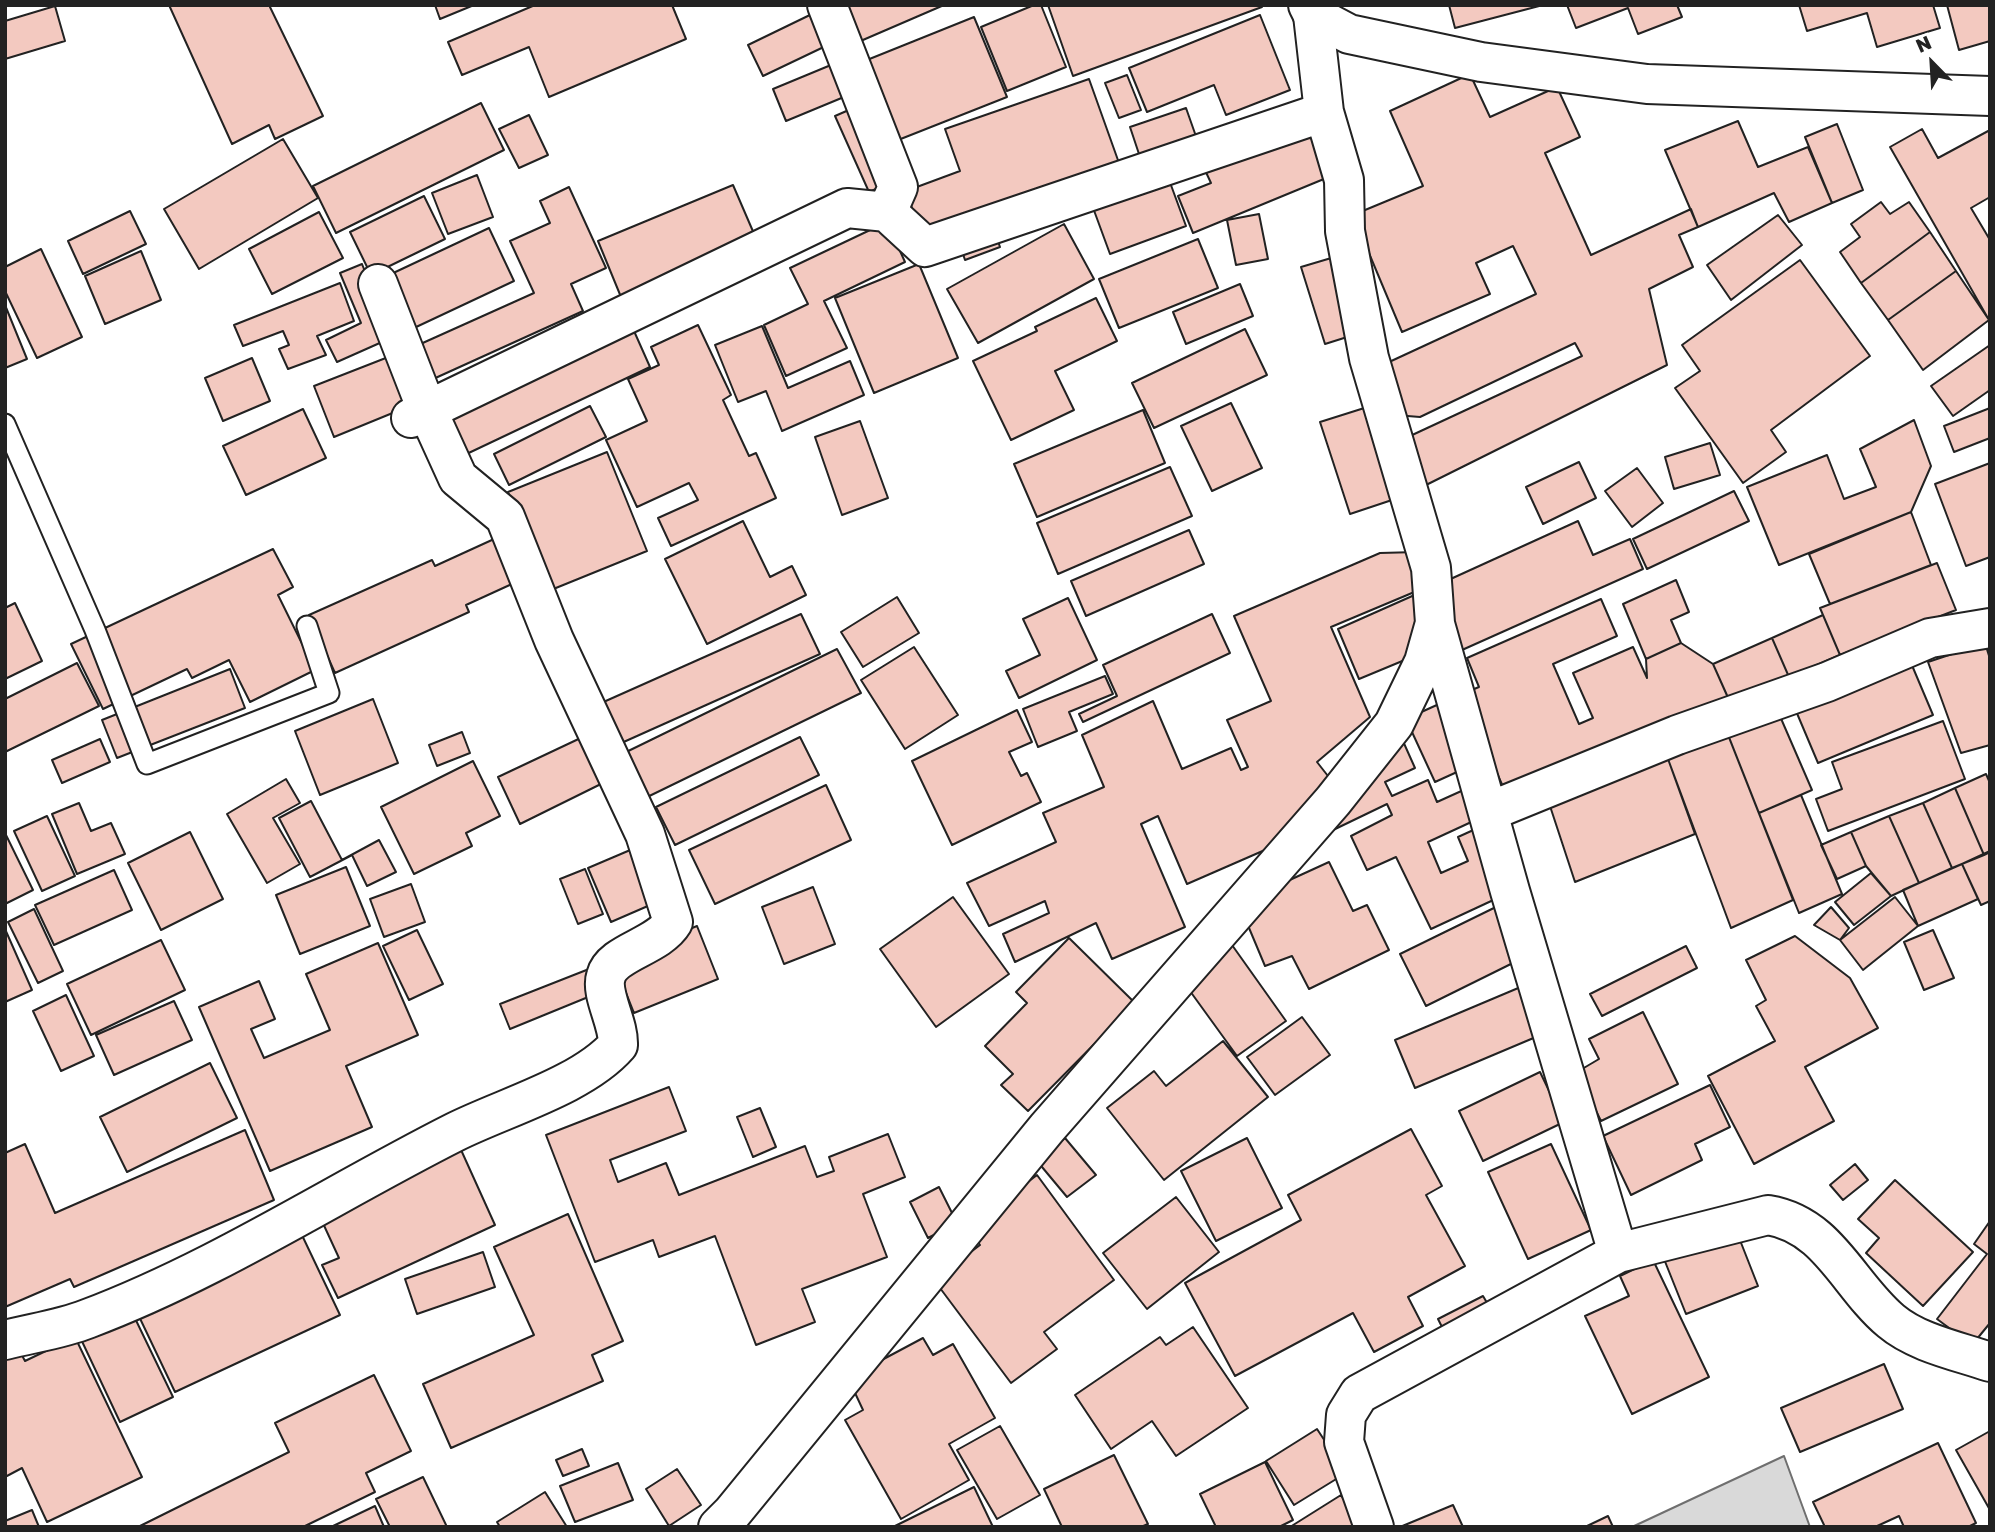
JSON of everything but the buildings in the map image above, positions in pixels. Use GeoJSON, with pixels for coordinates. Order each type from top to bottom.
{"type":"FeatureCollection","features":[{"type":"Feature","properties":{"kind":"street"},"geometry":{"type":"LineString","coordinates":[[827,5],[898,187],[887,212]]}},
{"type":"Feature","properties":{"kind":"street"},"geometry":{"type":"LineString","coordinates":[[1310,10],[1349,34],[1481,62],[1647,84],[1990,96]]}},
{"type":"Feature","properties":{"kind":"street"},"geometry":{"type":"LineString","coordinates":[[1310,10],[1324,112],[1344,180],[1345,231],[1369,358],[1431,568],[1435,623],[1618,1253]]}},
{"type":"Feature","properties":{"kind":"street"},"geometry":{"type":"LineString","coordinates":[[419,414],[847,208],[887,212],[925,247],[1324,112]]}},
{"type":"Feature","properties":{"kind":"street"},"geometry":{"type":"LineString","coordinates":[[5,1340],[85,1320],[211,1266],[409,1155],[488,1115],[591,1071],[618,1045],[618,1031],[605,987],[606,975],[612,964],[666,933],[673,922],[671,908],[645,834],[554,640],[505,517],[458,478],[419,414],[378,284]]}},
{"type":"Feature","properties":{"kind":"street"},"geometry":{"type":"LineString","coordinates":[[718,1527],[1047,1128],[1200,956],[1379,744],[1394,724],[1424,663],[1435,623]]}},
{"type":"Feature","properties":{"kind":"street"},"geometry":{"type":"LineString","coordinates":[[1488,812],[1677,736],[1827,682],[1930,638],[1990,628]]}},
{"type":"Feature","properties":{"kind":"street"},"geometry":{"type":"LineString","coordinates":[[1374,1527],[1344,1442],[1346,1415],[1359,1394],[1618,1253],[1768,1214],[1785,1217],[1821,1239],[1872,1303],[1892,1322],[1913,1335],[1990,1362]]}},
{"type":"Feature","properties":{"kind":"lane"},"geometry":{"type":"LineString","coordinates":[[5,424],[95,630],[147,764],[329,693],[307,626]]}},
{"type":"Feature","properties":{"kind":"shaded area"},"geometry":{"type":"Polygon","coordinates":[[[1784,1456],[1810,1527],[1632,1527],[1784,1456]]]}}]}
